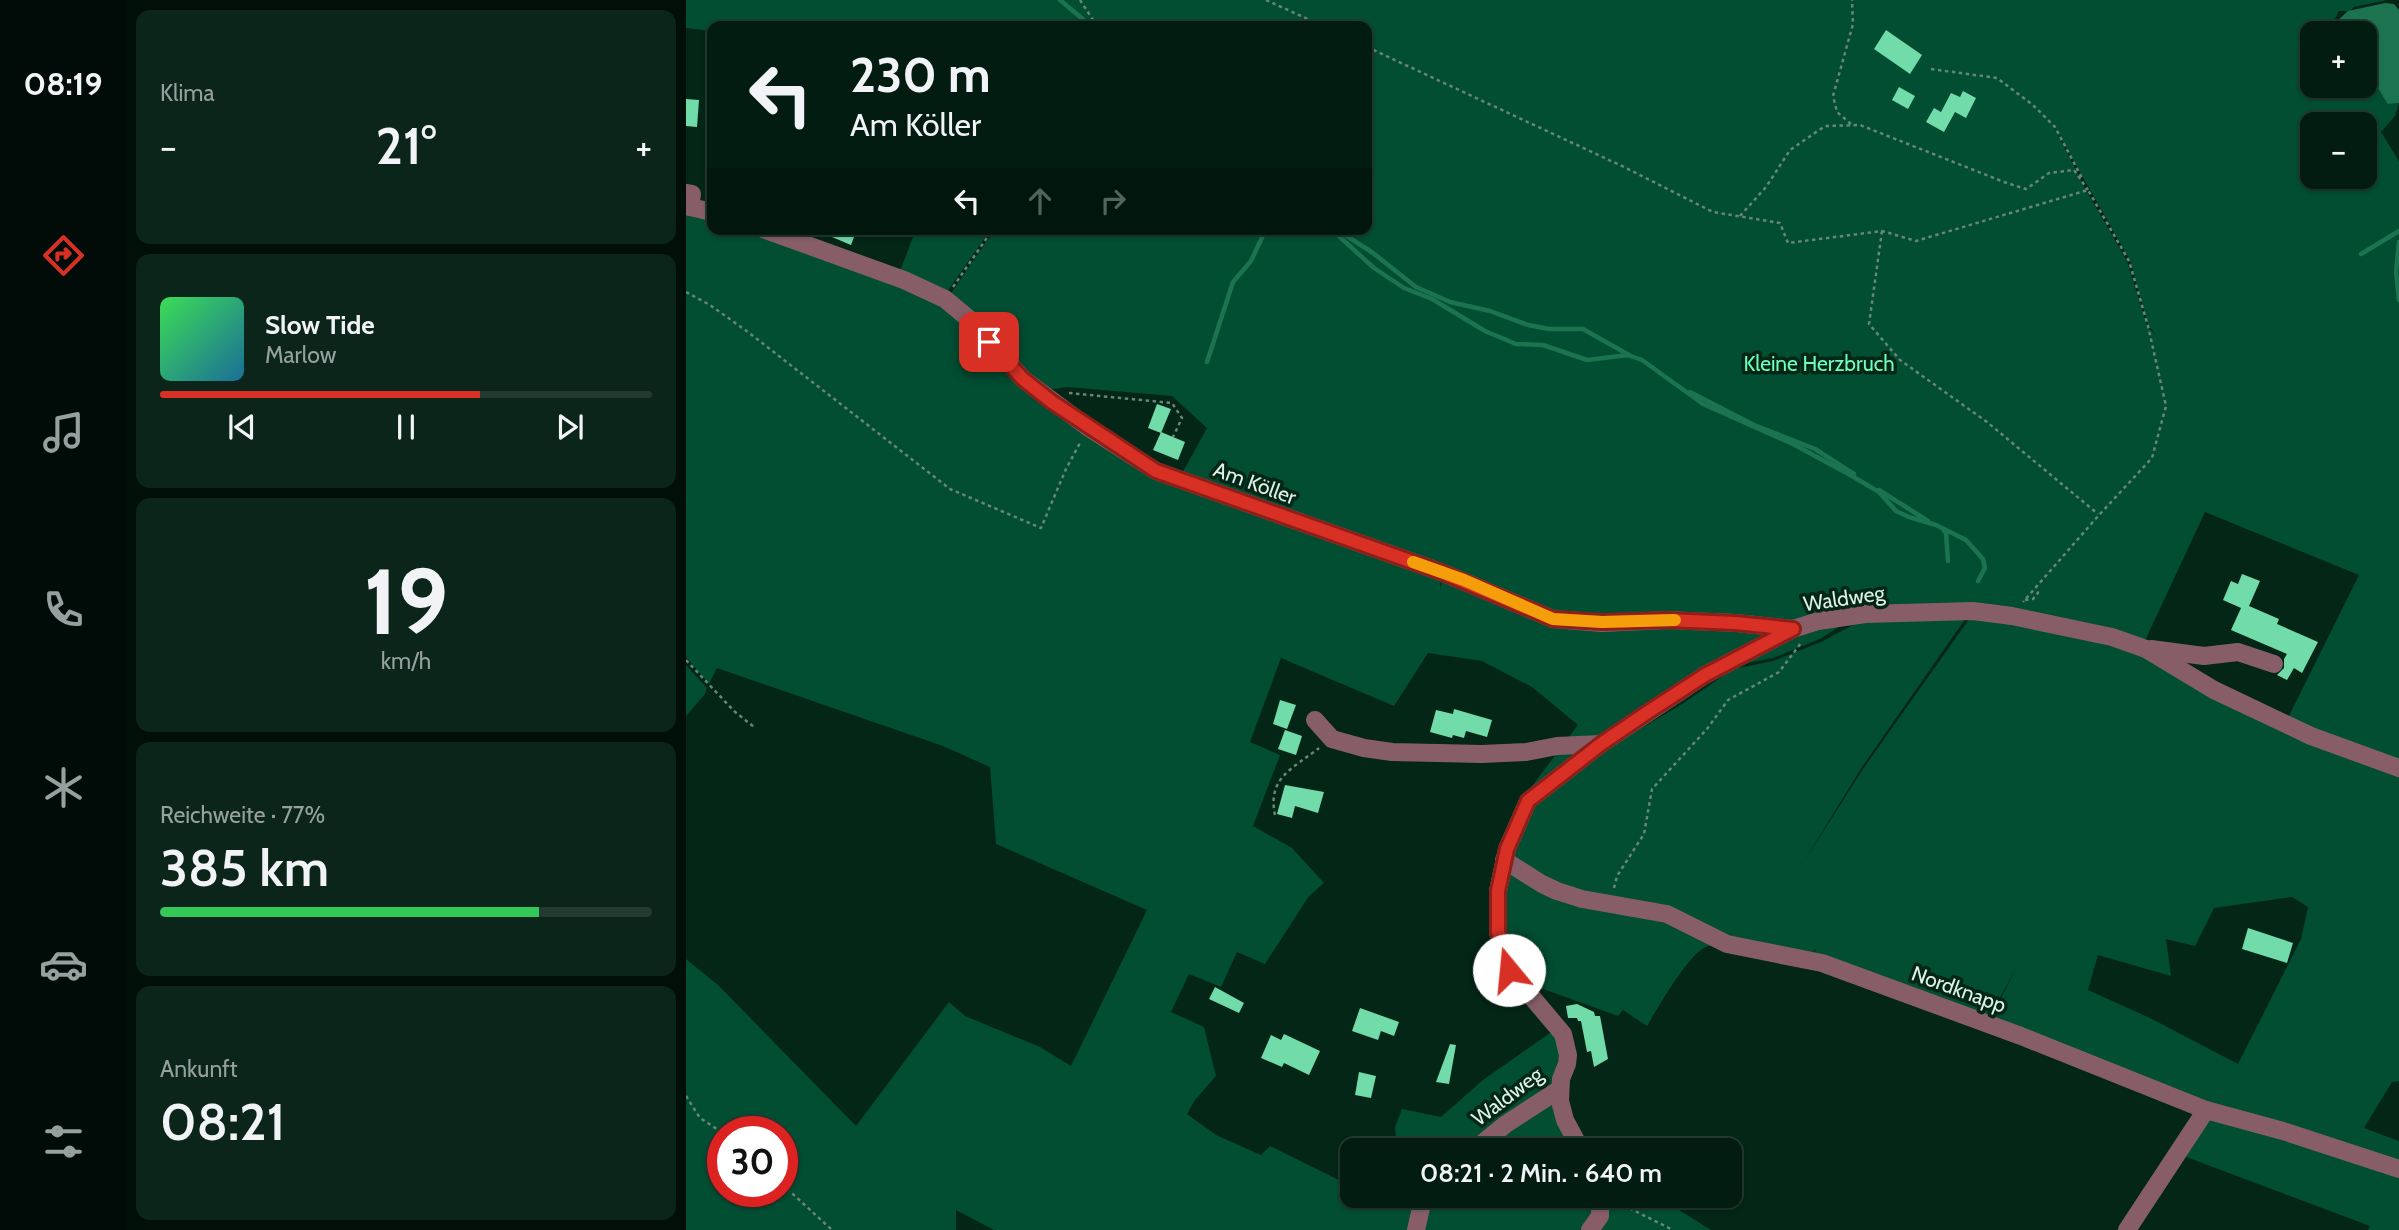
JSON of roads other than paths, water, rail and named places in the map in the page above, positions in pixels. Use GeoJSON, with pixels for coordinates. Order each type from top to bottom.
{"type":"FeatureCollection","features":[{"type":"Feature","properties":{"kind":"street"},"geometry":{"type":"LineString","coordinates":[[687,202],[707,210]]}},
{"type":"Feature","properties":{"kind":"street","name":"Am Köller"},"geometry":{"type":"LineString","coordinates":[[780,235],[904,280],[944,299],[975,324],[1023,379],[1088,428],[1156,471],[1441,572],[1553,619],[1602,622],[1681,620],[1798,635]]}},
{"type":"Feature","properties":{"kind":"street","name":"Waldweg"},"geometry":{"type":"LineString","coordinates":[[1489,1138],[1560,1089],[1568,1055],[1563,1034],[1509,970],[1498,932],[1498,891],[1504,860],[1528,801],[1601,744],[1705,675],[1798,635],[1818,621],[1865,614],[1973,611],[2012,616],[2112,637],[2146,649],[2214,690],[2299,730],[2399,768]]}},
{"type":"Feature","properties":{"kind":"street"},"geometry":{"type":"LineString","coordinates":[[2146,649],[2204,656],[2238,652],[2274,664]]}},
{"type":"Feature","properties":{"kind":"street"},"geometry":{"type":"LineString","coordinates":[[1315,720],[1332,739],[1364,748],[1436,754],[1526,752],[1557,746],[1601,744]]}},
{"type":"Feature","properties":{"kind":"street","name":"Nordknapp"},"geometry":{"type":"LineString","coordinates":[[1504,860],[1557,891],[1582,899],[1667,914],[1727,944],[1822,963],[2021,1036],[2206,1110],[2399,1169]]}},
{"type":"Feature","properties":{"kind":"street"},"geometry":{"type":"LineString","coordinates":[[1560,1089],[1565,1121],[1574,1138]]}},
{"type":"Feature","properties":{"kind":"street"},"geometry":{"type":"LineString","coordinates":[[2127,1230],[2206,1110]]}},
{"type":"Feature","properties":{"kind":"street"},"geometry":{"type":"LineString","coordinates":[[1416,1230],[1421,1208]]}},
{"type":"Feature","properties":{"kind":"street"},"geometry":{"type":"LineString","coordinates":[[1590,1230],[1600,1216],[1600,1208]]}},
{"type":"Feature","properties":{"kind":"waterway"},"geometry":{"type":"LineString","coordinates":[[1060,0],[1085,21]]}},
{"type":"Feature","properties":{"kind":"waterway"},"geometry":{"type":"LineString","coordinates":[[2361,254],[2399,231]]}},
{"type":"Feature","properties":{"kind":"waterway"},"geometry":{"type":"LineString","coordinates":[[1207,362],[1233,282],[1251,261],[1263,235]]}},
{"type":"Feature","properties":{"kind":"waterway"},"geometry":{"type":"LineString","coordinates":[[1338,235],[1374,268],[1404,288],[1432,299],[1485,331],[1516,344],[1543,345],[1587,360],[1628,355],[1642,360],[1703,404],[1793,444],[1852,476],[1879,492],[1896,511],[1936,525],[1966,540],[1983,559],[1985,568],[1978,581]]}},
{"type":"Feature","properties":{"kind":"waterway"},"geometry":{"type":"LineString","coordinates":[[1345,235],[1416,287],[1450,302],[1490,311],[1528,325],[1549,329],[1583,329],[1629,355]]}},
{"type":"Feature","properties":{"kind":"waterway"},"geometry":{"type":"LineString","coordinates":[[2399,242],[2396,272],[2399,300]]}},
{"type":"Feature","properties":{"kind":"waterway"},"geometry":{"type":"LineString","coordinates":[[1690,392],[1754,425],[1815,449],[1854,474]]}},
{"type":"Feature","properties":{"kind":"waterway"},"geometry":{"type":"LineString","coordinates":[[1879,490],[1928,521]]}},
{"type":"Feature","properties":{"kind":"waterway"},"geometry":{"type":"LineString","coordinates":[[1944,531],[1948,561]]}},
{"type":"Feature","properties":{"kind":"park label","name":"Kleine Herzbruch"},"geometry":{"type":"Point","coordinates":[1819,363]}}]}
